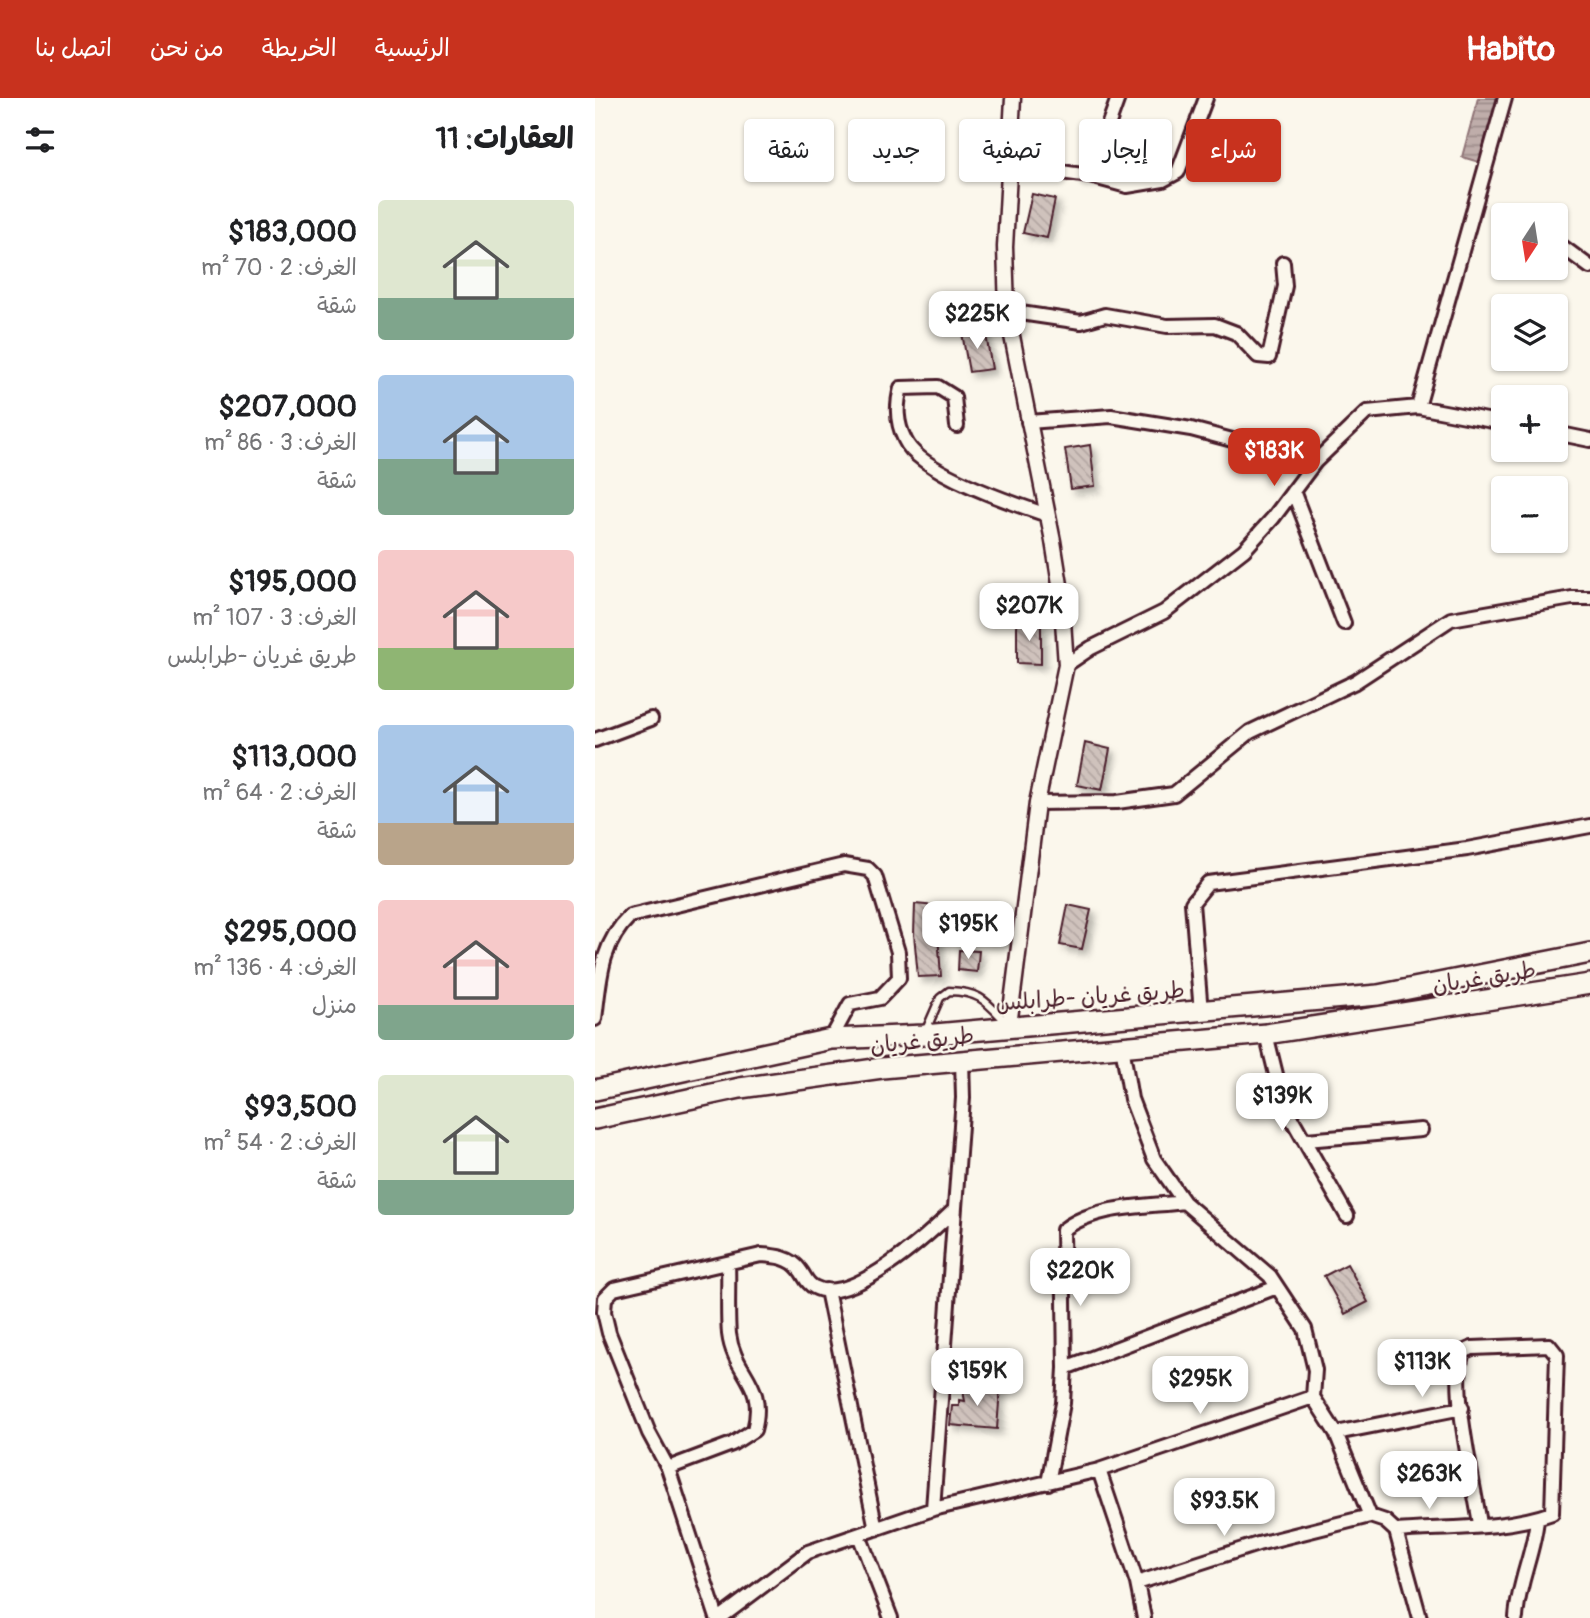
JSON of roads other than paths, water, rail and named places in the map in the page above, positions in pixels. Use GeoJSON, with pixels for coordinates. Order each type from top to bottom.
{"type":"FeatureCollection","features":[{"type":"Feature","properties":{"kind":"highway","name":"طريق غريان -طرابلس"},"geometry":{"type":"LineString","coordinates":[[595,1090],[831,1040],[924,1035],[1378,995],[1590,953]]}},
{"type":"Feature","properties":{"kind":"highway","name":"طريق غريان"},"geometry":{"type":"LineString","coordinates":[[601,1118],[740,1088],[962,1059],[1266,1034],[1590,984]]}},
{"type":"Feature","properties":{"kind":"street"},"geometry":{"type":"LineString","coordinates":[[1012,119],[1013,98]]}},
{"type":"Feature","properties":{"kind":"street"},"geometry":{"type":"LineString","coordinates":[[1110,119],[1118,98]]}},
{"type":"Feature","properties":{"kind":"street"},"geometry":{"type":"LineString","coordinates":[[1172,177],[1178,172],[1206,98]]}},
{"type":"Feature","properties":{"kind":"street"},"geometry":{"type":"LineString","coordinates":[[1418,407],[1505,98]]}},
{"type":"Feature","properties":{"kind":"street"},"geometry":{"type":"LineString","coordinates":[[1009,182],[1005,247],[1007,311],[1061,591],[1066,664],[1037,803],[1009,1026]]}},
{"type":"Feature","properties":{"kind":"street"},"geometry":{"type":"LineString","coordinates":[[1112,182],[1127,186],[1147,182]]}},
{"type":"Feature","properties":{"kind":"street"},"geometry":{"type":"LineString","coordinates":[[1568,251],[1590,267]]}},
{"type":"Feature","properties":{"kind":"street"},"geometry":{"type":"LineString","coordinates":[[1007,311],[1081,322],[1105,315],[1167,326],[1215,325],[1236,333],[1258,356],[1269,357],[1285,286],[1283,263]]}},
{"type":"Feature","properties":{"kind":"street"},"geometry":{"type":"LineString","coordinates":[[957,426],[954,397],[938,387],[901,388],[895,407],[905,442],[917,455],[983,493],[1047,515]]}},
{"type":"Feature","properties":{"kind":"street"},"geometry":{"type":"LineString","coordinates":[[1066,664],[1091,648],[1164,612],[1244,550],[1273,518],[1315,462],[1367,412],[1418,407],[1491,421]]}},
{"type":"Feature","properties":{"kind":"street"},"geometry":{"type":"LineString","coordinates":[[1028,422],[1111,416],[1191,429],[1315,462]]}},
{"type":"Feature","properties":{"kind":"street"},"geometry":{"type":"LineString","coordinates":[[1568,435],[1590,440]]}},
{"type":"Feature","properties":{"kind":"street"},"geometry":{"type":"LineString","coordinates":[[1293,491],[1344,623]]}},
{"type":"Feature","properties":{"kind":"street"},"geometry":{"type":"LineString","coordinates":[[1037,803],[1117,802],[1174,794],[1250,732],[1355,682],[1451,619],[1572,598],[1590,598]]}},
{"type":"Feature","properties":{"kind":"street"},"geometry":{"type":"LineString","coordinates":[[595,740],[651,719]]}},
{"type":"Feature","properties":{"kind":"street"},"geometry":{"type":"LineString","coordinates":[[1201,1012],[1192,903],[1208,883],[1467,849],[1590,826]]}},
{"type":"Feature","properties":{"kind":"street"},"geometry":{"type":"LineString","coordinates":[[595,1019],[603,955],[616,930],[630,916],[845,865],[868,869],[875,876],[898,952],[899,978],[880,998],[850,1004],[831,1040]]}},
{"type":"Feature","properties":{"kind":"street"},"geometry":{"type":"LineString","coordinates":[[1266,1034],[1283,1103],[1347,1216]]}},
{"type":"Feature","properties":{"kind":"street"},"geometry":{"type":"LineString","coordinates":[[1122,1046],[1131,1099],[1154,1159],[1184,1202],[1248,1256],[1277,1287],[1305,1329],[1315,1370],[1313,1397],[1336,1433],[1370,1516]]}},
{"type":"Feature","properties":{"kind":"street"},"geometry":{"type":"LineString","coordinates":[[933,1508],[949,1311],[952,1212],[963,1098],[962,1059]]}},
{"type":"Feature","properties":{"kind":"street"},"geometry":{"type":"LineString","coordinates":[[1306,1140],[1421,1130]]}},
{"type":"Feature","properties":{"kind":"street"},"geometry":{"type":"LineString","coordinates":[[1048,1483],[1063,1403],[1063,1230],[1076,1220],[1092,1214],[1184,1202]]}},
{"type":"Feature","properties":{"kind":"street"},"geometry":{"type":"LineString","coordinates":[[952,1212],[902,1258],[855,1284],[827,1290],[814,1287],[799,1268],[783,1257],[761,1255],[614,1289],[605,1298],[604,1312],[609,1333],[649,1433],[668,1468],[719,1618],[808,1552],[933,1508],[1099,1470],[1313,1397]]}},
{"type":"Feature","properties":{"kind":"street"},"geometry":{"type":"LineString","coordinates":[[668,1468],[732,1444],[754,1430],[758,1412],[756,1392],[736,1357],[729,1334],[727,1263]]}},
{"type":"Feature","properties":{"kind":"street"},"geometry":{"type":"LineString","coordinates":[[1065,1368],[1277,1287]]}},
{"type":"Feature","properties":{"kind":"street"},"geometry":{"type":"LineString","coordinates":[[827,1290],[876,1529]]}},
{"type":"Feature","properties":{"kind":"street"},"geometry":{"type":"LineString","coordinates":[[1396,1531],[1480,1524],[1537,1519],[1552,1513],[1557,1355],[1555,1348],[1549,1345],[1485,1347],[1463,1352],[1459,1363],[1462,1408],[1480,1524]]}},
{"type":"Feature","properties":{"kind":"street"},"geometry":{"type":"LineString","coordinates":[[1336,1433],[1462,1408]]}},
{"type":"Feature","properties":{"kind":"street"},"geometry":{"type":"LineString","coordinates":[[1099,1470],[1137,1583],[1144,1618]]}},
{"type":"Feature","properties":{"kind":"street"},"geometry":{"type":"LineString","coordinates":[[1137,1583],[1258,1544],[1370,1516],[1385,1521],[1396,1531],[1420,1618]]}},
{"type":"Feature","properties":{"kind":"street"},"geometry":{"type":"LineString","coordinates":[[1516,1618],[1517,1591],[1532,1550],[1537,1519]]}},
{"type":"Feature","properties":{"kind":"street"},"geometry":{"type":"LineString","coordinates":[[859,1535],[891,1618]]}},
{"type":"Feature","properties":{"kind":"lane"},"geometry":{"type":"LineString","coordinates":[[924,1035],[940,998],[949,991],[971,992],[984,999],[1009,1026]]}}]}
